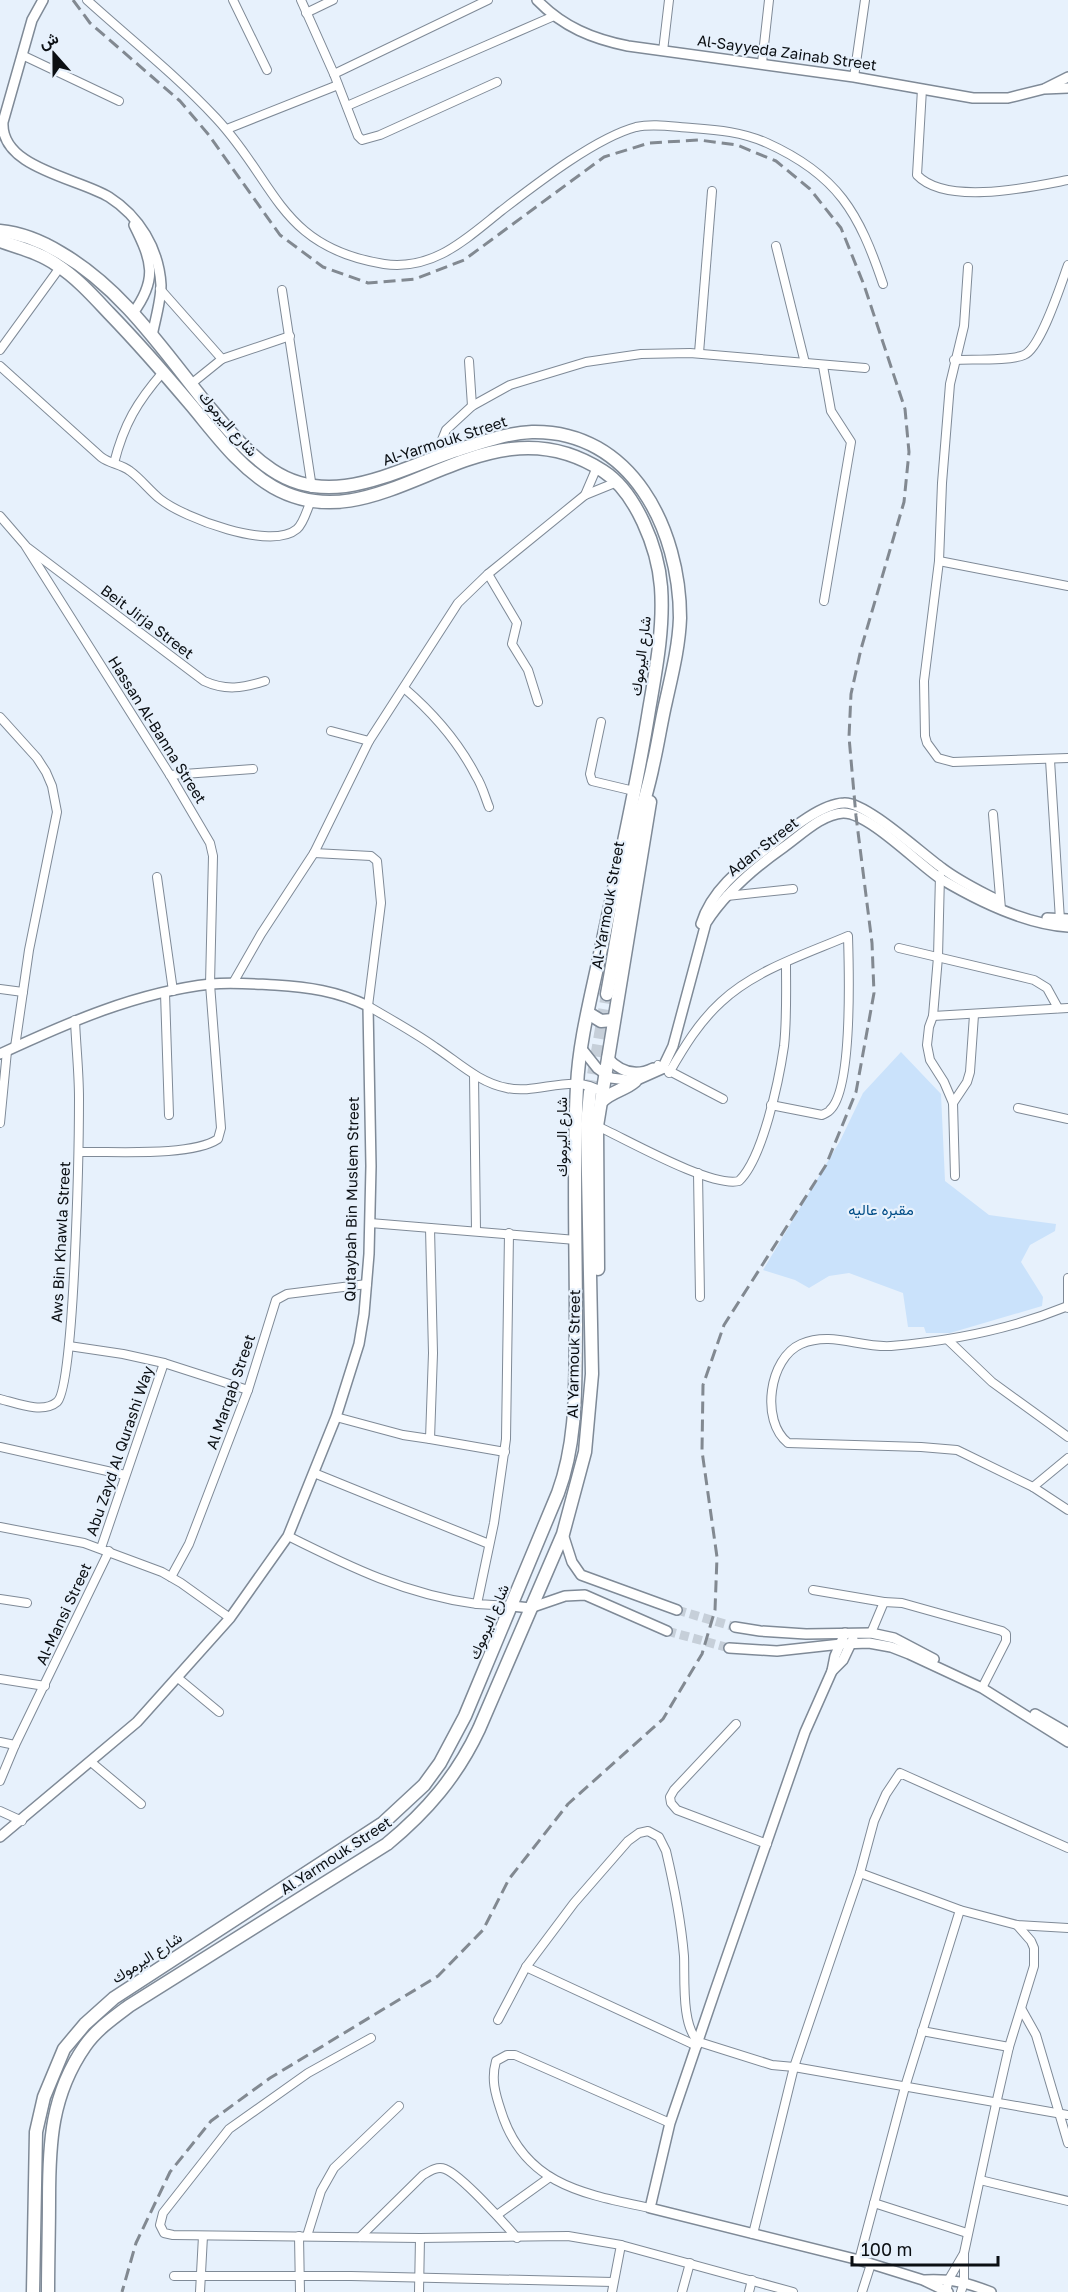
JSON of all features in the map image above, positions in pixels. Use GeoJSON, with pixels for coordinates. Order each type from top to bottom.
{"type":"FeatureCollection","features":[{"type":"Feature","properties":{"kind":"highway","name":"Al-Yarmouk Street"},"geometry":{"type":"LineString","coordinates":[[3,229],[49,246],[70,258],[109,288],[133,313],[244,448],[258,460],[290,480],[312,488],[358,484],[479,443],[519,433],[534,432],[564,435],[593,445],[614,458],[644,489],[666,538],[676,576],[679,632],[654,763],[633,848],[607,994]]}},
{"type":"Feature","properties":{"kind":"highway"},"geometry":{"type":"LineString","coordinates":[[0,241],[33,252]]}},
{"type":"Feature","properties":{"kind":"highway"},"geometry":{"type":"LineString","coordinates":[[0,251],[33,252]]}},
{"type":"Feature","properties":{"kind":"highway","name":"شارع اليرموك"},"geometry":{"type":"LineString","coordinates":[[33,252],[60,266],[91,293],[163,372],[238,461],[287,495],[310,501],[332,503],[362,498],[467,459],[515,448],[537,446],[562,450],[597,467],[617,482],[646,529],[656,556],[661,585],[662,628],[634,791],[588,1013],[577,1084],[574,1420],[570,1449],[558,1493],[455,1737],[424,1785],[383,1823],[114,1998],[68,2043],[44,2097],[36,2132],[33,2292]]}},
{"type":"Feature","properties":{"kind":"highway"},"geometry":{"type":"LineString","coordinates":[[592,1374],[598,1356],[598,1095],[605,1075],[648,826],[654,763]]}},
{"type":"Feature","properties":{"kind":"highway"},"geometry":{"type":"LineString","coordinates":[[588,1013],[601,1021],[613,1020]]}},
{"type":"Feature","properties":{"kind":"highway"},"geometry":{"type":"LineString","coordinates":[[598,1095],[607,1095],[628,1087],[636,1081]]}},
{"type":"Feature","properties":{"kind":"highway","name":"Al Yarmouk Street"},"geometry":{"type":"LineString","coordinates":[[48,2292],[52,2123],[61,2092],[73,2065],[86,2044],[129,2006],[387,1844],[434,1800],[466,1756],[563,1534],[585,1452],[592,1374],[587,1124],[598,1095]]}},
{"type":"Feature","properties":{"kind":"street"},"geometry":{"type":"LineString","coordinates":[[44,0],[32,20],[2,130],[7,143],[27,162],[110,197],[130,214],[148,236],[157,265],[160,289],[152,336]]}},
{"type":"Feature","properties":{"kind":"street"},"geometry":{"type":"LineString","coordinates":[[87,0],[183,84],[226,129],[279,206],[307,234],[344,253],[385,264],[425,261],[453,249],[573,160],[619,133],[647,126],[734,132],[775,147],[813,170],[834,186],[859,222],[872,250],[883,284]]}},
{"type":"Feature","properties":{"kind":"street"},"geometry":{"type":"LineString","coordinates":[[233,0],[267,70]]}},
{"type":"Feature","properties":{"kind":"street"},"geometry":{"type":"LineString","coordinates":[[301,0],[334,74],[358,136],[366,140],[497,82]]}},
{"type":"Feature","properties":{"kind":"street"},"geometry":{"type":"LineString","coordinates":[[306,13],[333,0]]}},
{"type":"Feature","properties":{"kind":"street"},"geometry":{"type":"LineString","coordinates":[[334,74],[488,0]]}},
{"type":"Feature","properties":{"kind":"street","name":"Al-Sayyeda Zainab Street"},"geometry":{"type":"LineString","coordinates":[[537,0],[554,16],[579,31],[603,41],[663,51],[854,76],[973,98],[998,98],[1044,89],[1068,88]]}},
{"type":"Feature","properties":{"kind":"street"},"geometry":{"type":"LineString","coordinates":[[663,51],[669,0]]}},
{"type":"Feature","properties":{"kind":"street"},"geometry":{"type":"LineString","coordinates":[[762,63],[769,0]]}},
{"type":"Feature","properties":{"kind":"street"},"geometry":{"type":"LineString","coordinates":[[854,76],[865,0]]}},
{"type":"Feature","properties":{"kind":"street"},"geometry":{"type":"LineString","coordinates":[[347,106],[554,16]]}},
{"type":"Feature","properties":{"kind":"street"},"geometry":{"type":"LineString","coordinates":[[22,55],[119,102]]}},
{"type":"Feature","properties":{"kind":"street","name":"Al-Sayyeda Zainab Street"},"geometry":{"type":"LineString","coordinates":[[1044,89],[1068,77]]}},
{"type":"Feature","properties":{"kind":"street"},"geometry":{"type":"LineString","coordinates":[[226,129],[338,85]]}},
{"type":"Feature","properties":{"kind":"street"},"geometry":{"type":"LineString","coordinates":[[922,89],[917,175],[923,181],[946,190],[1004,191],[1068,180]]}},
{"type":"Feature","properties":{"kind":"street"},"geometry":{"type":"LineString","coordinates":[[699,353],[712,191]]}},
{"type":"Feature","properties":{"kind":"street"},"geometry":{"type":"LineString","coordinates":[[130,214],[141,238],[150,271],[147,291],[133,313]]}},
{"type":"Feature","properties":{"kind":"street"},"geometry":{"type":"LineString","coordinates":[[776,246],[805,363]]}},
{"type":"Feature","properties":{"kind":"street"},"geometry":{"type":"LineString","coordinates":[[954,360],[1021,356],[1031,351],[1068,265]]}},
{"type":"Feature","properties":{"kind":"street"},"geometry":{"type":"LineString","coordinates":[[0,350],[60,266]]}},
{"type":"Feature","properties":{"kind":"street"},"geometry":{"type":"LineString","coordinates":[[968,267],[967,307],[954,360],[942,483],[939,561],[924,681],[925,736],[929,748],[938,758],[953,762],[1068,758]]}},
{"type":"Feature","properties":{"kind":"street"},"geometry":{"type":"LineString","coordinates":[[160,289],[222,359]]}},
{"type":"Feature","properties":{"kind":"street"},"geometry":{"type":"LineString","coordinates":[[282,290],[312,488]]}},
{"type":"Feature","properties":{"kind":"street"},"geometry":{"type":"LineString","coordinates":[[191,384],[222,359],[290,336]]}},
{"type":"Feature","properties":{"kind":"street"},"geometry":{"type":"LineString","coordinates":[[435,457],[446,430],[472,406],[510,385],[586,362],[641,354],[699,353],[866,369]]}},
{"type":"Feature","properties":{"kind":"street"},"geometry":{"type":"LineString","coordinates":[[469,361],[472,406]]}},
{"type":"Feature","properties":{"kind":"street"},"geometry":{"type":"LineString","coordinates":[[0,366],[101,457],[130,471],[160,499],[175,508],[248,536],[273,538],[288,535],[300,526],[310,501]]}},
{"type":"Feature","properties":{"kind":"street"},"geometry":{"type":"LineString","coordinates":[[824,366],[831,411],[851,442],[824,601]]}},
{"type":"Feature","properties":{"kind":"street"},"geometry":{"type":"LineString","coordinates":[[114,463],[119,441],[133,410],[163,372]]}},
{"type":"Feature","properties":{"kind":"street"},"geometry":{"type":"LineString","coordinates":[[585,495],[597,467]]}},
{"type":"Feature","properties":{"kind":"street"},"geometry":{"type":"LineString","coordinates":[[232,983],[314,853],[369,741],[458,603],[488,574],[585,495],[617,482]]}},
{"type":"Feature","properties":{"kind":"street","name":"Hassan Al-Banna Street"},"geometry":{"type":"LineString","coordinates":[[0,516],[25,545],[170,775],[212,849],[210,984],[221,1128],[218,1139],[206,1145],[181,1150],[79,1152]]}},
{"type":"Feature","properties":{"kind":"street","name":"Beit Jirja Street"},"geometry":{"type":"LineString","coordinates":[[25,545],[204,681],[216,686],[237,689],[265,681]]}},
{"type":"Feature","properties":{"kind":"street"},"geometry":{"type":"LineString","coordinates":[[939,561],[1068,586]]}},
{"type":"Feature","properties":{"kind":"street"},"geometry":{"type":"LineString","coordinates":[[488,574],[517,623],[512,644],[528,670],[538,702]]}},
{"type":"Feature","properties":{"kind":"street"},"geometry":{"type":"LineString","coordinates":[[404,688],[424,705],[452,740],[477,776],[489,807]]}},
{"type":"Feature","properties":{"kind":"street"},"geometry":{"type":"LineString","coordinates":[[0,717],[37,758],[46,772],[52,786],[57,812],[29,950],[23,992],[7,1051],[0,1123]]}},
{"type":"Feature","properties":{"kind":"street"},"geometry":{"type":"LineString","coordinates":[[601,722],[590,774],[592,781],[634,791]]}},
{"type":"Feature","properties":{"kind":"street"},"geometry":{"type":"LineString","coordinates":[[331,731],[369,741]]}},
{"type":"Feature","properties":{"kind":"street"},"geometry":{"type":"LineString","coordinates":[[1050,760],[1064,919]]}},
{"type":"Feature","properties":{"kind":"street"},"geometry":{"type":"LineString","coordinates":[[170,775],[253,769]]}},
{"type":"Feature","properties":{"kind":"street","name":"Adan Street"},"geometry":{"type":"LineString","coordinates":[[663,1069],[691,958],[706,912],[716,894],[731,878],[783,836],[834,804],[850,803],[862,808],[916,847],[940,873]]}},
{"type":"Feature","properties":{"kind":"street","name":"Adan Street"},"geometry":{"type":"LineString","coordinates":[[663,1069],[673,1046],[706,923],[727,896],[750,873],[816,824],[841,813],[848,813],[863,820],[940,873],[1001,905],[1032,920],[1068,927]]}},
{"type":"Feature","properties":{"kind":"street"},"geometry":{"type":"LineString","coordinates":[[993,814],[1001,905]]}},
{"type":"Feature","properties":{"kind":"street"},"geometry":{"type":"LineString","coordinates":[[314,853],[371,856],[377,861],[381,903],[368,1006]]}},
{"type":"Feature","properties":{"kind":"street"},"geometry":{"type":"LineString","coordinates":[[940,873],[938,957],[933,1016],[927,1036],[930,1060],[944,1082],[953,1104],[955,1176]]}},
{"type":"Feature","properties":{"kind":"street"},"geometry":{"type":"LineString","coordinates":[[158,877],[169,992],[169,1115]]}},
{"type":"Feature","properties":{"kind":"street"},"geometry":{"type":"LineString","coordinates":[[727,896],[793,890]]}},
{"type":"Feature","properties":{"kind":"street","name":"Adan Street"},"geometry":{"type":"LineString","coordinates":[[1001,905],[1042,917],[1064,919]]}},
{"type":"Feature","properties":{"kind":"street"},"geometry":{"type":"LineString","coordinates":[[582,1049],[605,1075],[618,1080],[636,1081],[663,1069],[720,1002],[742,985],[848,936],[849,1020],[843,1080],[835,1103],[830,1111],[822,1115],[771,1105]]}},
{"type":"Feature","properties":{"kind":"street"},"geometry":{"type":"LineString","coordinates":[[899,948],[1034,980],[1047,988],[1058,1008]]}},
{"type":"Feature","properties":{"kind":"street"},"geometry":{"type":"LineString","coordinates":[[597,1126],[698,1173],[727,1182],[739,1181],[756,1152],[771,1105],[784,1047],[786,963]]}},
{"type":"Feature","properties":{"kind":"street"},"geometry":{"type":"LineString","coordinates":[[7,1051],[75,1020],[115,1006],[169,992],[210,984],[232,983],[316,988],[346,996],[368,1006],[428,1042],[474,1075],[509,1089],[577,1084],[594,1087],[598,1095]]}},
{"type":"Feature","properties":{"kind":"street"},"geometry":{"type":"LineString","coordinates":[[0,989],[23,992]]}},
{"type":"Feature","properties":{"kind":"street","name":"Qutaybah Bin Muslem Street"},"geometry":{"type":"LineString","coordinates":[[0,1837],[22,1821],[137,1722],[230,1618],[288,1536],[336,1416],[358,1344],[364,1314],[370,1223],[368,1006]]}},
{"type":"Feature","properties":{"kind":"street"},"geometry":{"type":"LineString","coordinates":[[933,1016],[1068,1008]]}},
{"type":"Feature","properties":{"kind":"street"},"geometry":{"type":"LineString","coordinates":[[953,1104],[967,1082],[970,1072],[974,1015]]}},
{"type":"Feature","properties":{"kind":"street","name":"Aws Bin Khawla Street"},"geometry":{"type":"LineString","coordinates":[[0,1399],[42,1408],[55,1404],[62,1397],[69,1346],[79,1152],[75,1020]]}},
{"type":"Feature","properties":{"kind":"street"},"geometry":{"type":"LineString","coordinates":[[607,1057],[615,1066],[626,1072],[663,1069],[723,1099]]}},
{"type":"Feature","properties":{"kind":"street"},"geometry":{"type":"LineString","coordinates":[[474,1075],[476,1231]]}},
{"type":"Feature","properties":{"kind":"street"},"geometry":{"type":"LineString","coordinates":[[1018,1108],[1068,1119]]}},
{"type":"Feature","properties":{"kind":"street"},"geometry":{"type":"LineString","coordinates":[[698,1173],[700,1297]]}},
{"type":"Feature","properties":{"kind":"street"},"geometry":{"type":"LineString","coordinates":[[370,1223],[576,1240]]}},
{"type":"Feature","properties":{"kind":"street"},"geometry":{"type":"LineString","coordinates":[[430,1228],[433,1353],[430,1439]]}},
{"type":"Feature","properties":{"kind":"street"},"geometry":{"type":"LineString","coordinates":[[477,1604],[507,1439],[509,1233]]}},
{"type":"Feature","properties":{"kind":"street"},"geometry":{"type":"LineString","coordinates":[[1068,1278],[1068,1307],[983,1332],[948,1340],[882,1346],[828,1338],[796,1346],[783,1360],[772,1391],[772,1411],[780,1434],[786,1441],[957,1450],[1033,1486],[1068,1510]]}},
{"type":"Feature","properties":{"kind":"street","name":"Al Marqab Street"},"geometry":{"type":"LineString","coordinates":[[171,1577],[189,1544],[248,1390],[276,1300],[287,1294],[367,1284]]}},
{"type":"Feature","properties":{"kind":"street"},"geometry":{"type":"LineString","coordinates":[[948,1340],[992,1382],[1068,1437]]}},
{"type":"Feature","properties":{"kind":"street"},"geometry":{"type":"LineString","coordinates":[[69,1346],[164,1363],[248,1390]]}},
{"type":"Feature","properties":{"kind":"street","name":"Abu Zayd Al Qurashi Way"},"geometry":{"type":"LineString","coordinates":[[105,1550],[125,1475],[164,1363]]}},
{"type":"Feature","properties":{"kind":"street"},"geometry":{"type":"LineString","coordinates":[[336,1416],[403,1435],[505,1452]]}},
{"type":"Feature","properties":{"kind":"street"},"geometry":{"type":"LineString","coordinates":[[0,1447],[125,1475]]}},
{"type":"Feature","properties":{"kind":"street"},"geometry":{"type":"LineString","coordinates":[[1033,1486],[1068,1458]]}},
{"type":"Feature","properties":{"kind":"street"},"geometry":{"type":"LineString","coordinates":[[314,1473],[489,1544]]}},
{"type":"Feature","properties":{"kind":"street"},"geometry":{"type":"LineString","coordinates":[[0,1527],[105,1550]]}},
{"type":"Feature","properties":{"kind":"street"},"geometry":{"type":"LineString","coordinates":[[563,1534],[572,1562],[581,1575],[677,1610]]}},
{"type":"Feature","properties":{"kind":"street"},"geometry":{"type":"LineString","coordinates":[[288,1536],[359,1572],[453,1601],[530,1608],[565,1596],[585,1595],[667,1631]]}},
{"type":"Feature","properties":{"kind":"street","name":"Al-Mansi Street"},"geometry":{"type":"LineString","coordinates":[[0,1781],[105,1550],[171,1577],[230,1618]]}},
{"type":"Feature","properties":{"kind":"street"},"geometry":{"type":"LineString","coordinates":[[813,1590],[902,1603],[1005,1633],[1006,1641],[983,1686]]}},
{"type":"Feature","properties":{"kind":"street"},"geometry":{"type":"LineString","coordinates":[[0,1599],[27,1603]]}},
{"type":"Feature","properties":{"kind":"street"},"geometry":{"type":"LineString","coordinates":[[871,1633],[884,1602]]}},
{"type":"Feature","properties":{"kind":"street"},"geometry":{"type":"LineString","coordinates":[[735,1627],[777,1632],[871,1633],[903,1642],[1068,1733]]}},
{"type":"Feature","properties":{"kind":"street"},"geometry":{"type":"LineString","coordinates":[[650,2208],[670,2124],[805,1732],[850,1633]]}},
{"type":"Feature","properties":{"kind":"street"},"geometry":{"type":"LineString","coordinates":[[729,1648],[777,1651],[869,1643],[891,1647],[983,1686],[1068,1742]]}},
{"type":"Feature","properties":{"kind":"street"},"geometry":{"type":"LineString","coordinates":[[178,1678],[219,1712]]}},
{"type":"Feature","properties":{"kind":"street"},"geometry":{"type":"LineString","coordinates":[[0,1679],[45,1686]]}},
{"type":"Feature","properties":{"kind":"street"},"geometry":{"type":"LineString","coordinates":[[736,1724],[675,1790],[670,1797],[671,1803],[677,1809],[767,1844]]}},
{"type":"Feature","properties":{"kind":"street"},"geometry":{"type":"LineString","coordinates":[[0,1742],[15,1745]]}},
{"type":"Feature","properties":{"kind":"street"},"geometry":{"type":"LineString","coordinates":[[92,1762],[141,1804]]}},
{"type":"Feature","properties":{"kind":"street"},"geometry":{"type":"LineString","coordinates":[[753,2234],[794,2067],[860,1873],[877,1814],[886,1794],[900,1773],[1068,1848]]}},
{"type":"Feature","properties":{"kind":"street"},"geometry":{"type":"LineString","coordinates":[[0,1812],[22,1821]]}},
{"type":"Feature","properties":{"kind":"street"},"geometry":{"type":"LineString","coordinates":[[498,2020],[526,1967],[574,1902],[628,1841],[639,1833],[648,1831],[659,1837],[666,1851],[684,1956],[688,2014],[692,2032],[698,2044]]}},
{"type":"Feature","properties":{"kind":"street"},"geometry":{"type":"LineString","coordinates":[[860,1873],[960,1910],[1017,1925],[1068,1928]]}},
{"type":"Feature","properties":{"kind":"street"},"geometry":{"type":"LineString","coordinates":[[859,2260],[904,2087],[960,1910]]}},
{"type":"Feature","properties":{"kind":"street"},"geometry":{"type":"LineString","coordinates":[[962,2292],[963,2253],[967,2233],[1009,2047],[1022,2010],[1035,1956],[1031,1941],[1017,1925]]}},
{"type":"Feature","properties":{"kind":"street"},"geometry":{"type":"LineString","coordinates":[[526,1967],[698,2044],[772,2066],[794,2067],[1064,2115]]}},
{"type":"Feature","properties":{"kind":"street"},"geometry":{"type":"LineString","coordinates":[[1022,2010],[1036,2034],[1064,2115],[1068,2143]]}},
{"type":"Feature","properties":{"kind":"street"},"geometry":{"type":"LineString","coordinates":[[922,2031],[1009,2047]]}},
{"type":"Feature","properties":{"kind":"street"},"geometry":{"type":"LineString","coordinates":[[371,2037],[308,2073],[229,2129],[163,2213],[160,2225],[164,2233],[203,2236],[420,2238],[568,2236],[621,2245],[790,2292]]}},
{"type":"Feature","properties":{"kind":"street"},"geometry":{"type":"LineString","coordinates":[[670,2124],[515,2055],[501,2057],[496,2061],[493,2070],[493,2086],[505,2125],[516,2146],[535,2166],[550,2177],[586,2194],[859,2260],[922,2280],[947,2292],[950,2279],[963,2253]]}},
{"type":"Feature","properties":{"kind":"street"},"geometry":{"type":"LineString","coordinates":[[300,2292],[299,2276],[303,2236],[327,2178],[334,2168],[399,2106]]}},
{"type":"Feature","properties":{"kind":"street"},"geometry":{"type":"LineString","coordinates":[[360,2237],[423,2175],[440,2168],[447,2170],[497,2216],[517,2238]]}},
{"type":"Feature","properties":{"kind":"street"},"geometry":{"type":"LineString","coordinates":[[497,2216],[550,2177]]}},
{"type":"Feature","properties":{"kind":"street"},"geometry":{"type":"LineString","coordinates":[[980,2180],[1068,2201]]}},
{"type":"Feature","properties":{"kind":"street"},"geometry":{"type":"LineString","coordinates":[[874,2203],[967,2233]]}},
{"type":"Feature","properties":{"kind":"street"},"geometry":{"type":"LineString","coordinates":[[200,2292],[203,2236]]}},
{"type":"Feature","properties":{"kind":"street"},"geometry":{"type":"LineString","coordinates":[[419,2292],[420,2238]]}},
{"type":"Feature","properties":{"kind":"street"},"geometry":{"type":"LineString","coordinates":[[612,2292],[621,2245]]}},
{"type":"Feature","properties":{"kind":"street"},"geometry":{"type":"LineString","coordinates":[[682,2292],[690,2263]]}},
{"type":"Feature","properties":{"kind":"street"},"geometry":{"type":"LineString","coordinates":[[862,2292],[871,2265]]}},
{"type":"Feature","properties":{"kind":"street"},"geometry":{"type":"LineString","coordinates":[[174,2276],[613,2282]]}},
{"type":"Feature","properties":{"kind":"street"},"geometry":{"type":"LineString","coordinates":[[922,2280],[950,2279],[991,2292]]}},
{"type":"Feature","properties":{"kind":"street"},"geometry":{"type":"LineString","coordinates":[[749,2292],[752,2280]]}},
{"type":"Feature","properties":{"kind":"green space","name":"مقبره عاليه"},"geometry":{"type":"Polygon","coordinates":[[[901,1052],[941,1094],[945,1181],[989,1215],[1056,1224],[1055,1231],[1030,1245],[1021,1262],[1043,1297],[1042,1306],[950,1333],[926,1333],[924,1327],[908,1327],[903,1293],[849,1273],[829,1276],[809,1288],[795,1280],[763,1270],[840,1141],[863,1093],[901,1052]]]}},
{"type":"Feature","properties":{"kind":"tunnel"},"geometry":{"type":"LineString","coordinates":[[590,1092],[607,994]]}},
{"type":"Feature","properties":{"kind":"tunnel"},"geometry":{"type":"LineString","coordinates":[[677,1610],[735,1627]]}},
{"type":"Feature","properties":{"kind":"tunnel"},"geometry":{"type":"LineString","coordinates":[[667,1631],[729,1648]]}},
{"type":"Feature","properties":{"kind":"railway"},"geometry":{"type":"LineString","coordinates":[[73,0],[90,23],[180,101],[208,134],[280,235],[323,267],[368,283],[415,279],[464,260],[604,157],[649,143],[699,140],[737,145],[776,161],[810,189],[841,228],[864,285],[905,409],[909,452],[904,502],[861,649],[851,694],[849,737],[856,816],[872,943],[874,993],[856,1092],[826,1165],[724,1325],[703,1385],[702,1451],[717,1557],[715,1610],[702,1654],[663,1719],[568,1804],[509,1879],[483,1930],[438,1976],[270,2078],[211,2121],[170,2172],[136,2243],[122,2292]]}}]}
